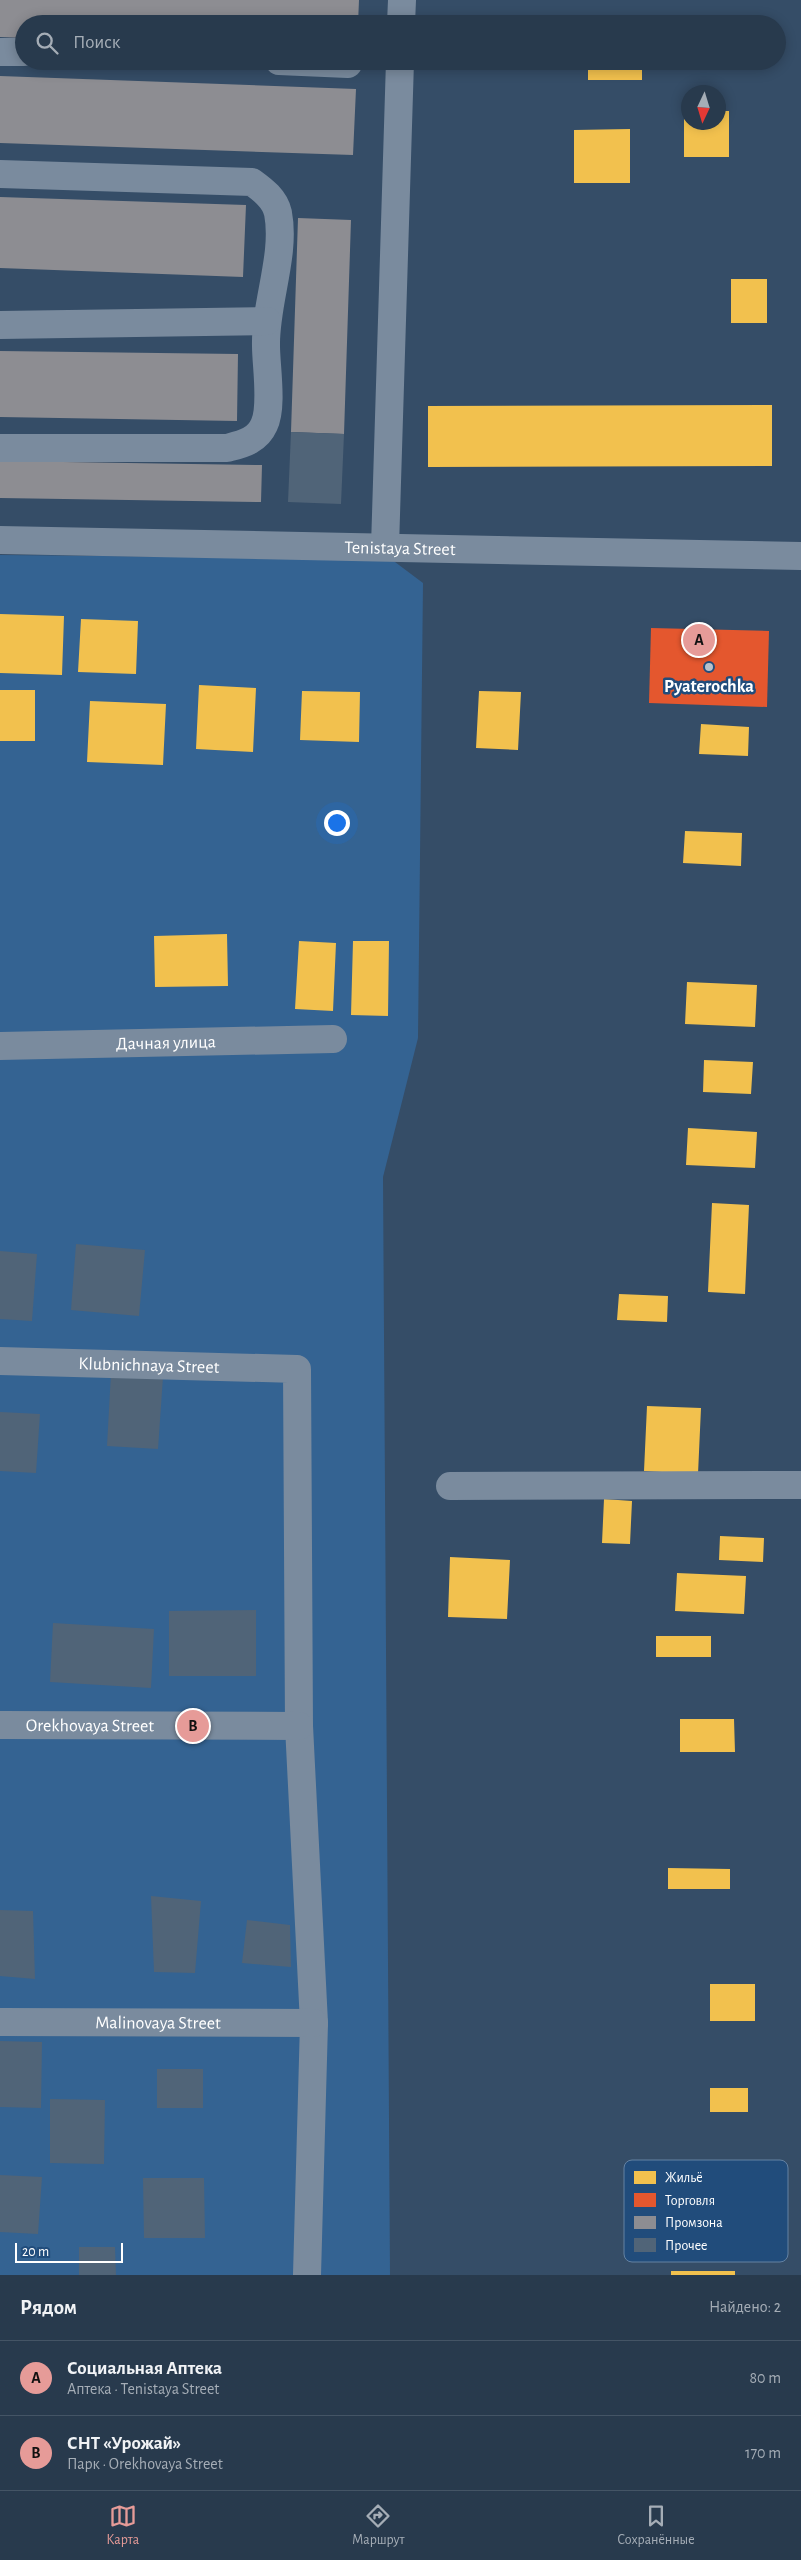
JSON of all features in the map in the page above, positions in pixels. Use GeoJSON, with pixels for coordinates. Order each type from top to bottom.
{"type":"FeatureCollection","features":[{"type":"Feature","properties":{"kind":"street"},"geometry":{"type":"LineString","coordinates":[[401,15],[402,0]]}},
{"type":"Feature","properties":{"kind":"street"},"geometry":{"type":"LineString","coordinates":[[0,52],[15,52]]}},
{"type":"Feature","properties":{"kind":"street"},"geometry":{"type":"LineString","coordinates":[[385,547],[400,70]]}},
{"type":"Feature","properties":{"kind":"street"},"geometry":{"type":"LineString","coordinates":[[0,174],[252,182],[264,190],[272,200],[279,220],[280,230],[267,322],[268,406],[264,425],[251,441],[227,448],[0,448]]}},
{"type":"Feature","properties":{"kind":"street"},"geometry":{"type":"LineString","coordinates":[[0,325],[267,322]]}},
{"type":"Feature","properties":{"kind":"street","name":"Tenistaya Street"},"geometry":{"type":"LineString","coordinates":[[0,540],[801,556]]}},
{"type":"Feature","properties":{"kind":"street","name":"Дачная улица"},"geometry":{"type":"LineString","coordinates":[[0,1046],[333,1039]]}},
{"type":"Feature","properties":{"kind":"street","name":"Klubnichnaya Street"},"geometry":{"type":"LineString","coordinates":[[0,1361],[297,1369],[299,1726]]}},
{"type":"Feature","properties":{"kind":"street"},"geometry":{"type":"LineString","coordinates":[[450,1486],[801,1485]]}},
{"type":"Feature","properties":{"kind":"street","name":"Orekhovaya Street"},"geometry":{"type":"LineString","coordinates":[[0,1725],[299,1726]]}},
{"type":"Feature","properties":{"kind":"street"},"geometry":{"type":"LineString","coordinates":[[299,1726],[314,2023],[307,2275]]}},
{"type":"Feature","properties":{"kind":"street","name":"Malinovaya Street"},"geometry":{"type":"LineString","coordinates":[[0,2022],[314,2023]]}},
{"type":"Feature","properties":{"kind":"shaded area"},"geometry":{"type":"Polygon","coordinates":[[[0,555],[391,559],[423,583],[418,1038],[383,1177],[390,2275],[0,2275],[0,555]]]}},
{"type":"Feature","properties":{"kind":"building: Жильё"},"geometry":{"type":"Polygon","coordinates":[[[588,70],[642,70],[642,80],[588,80],[588,70]]]}},
{"type":"Feature","properties":{"kind":"building: Жильё"},"geometry":{"type":"Polygon","coordinates":[[[726,111],[729,111],[729,157],[684,157],[684,130],[726,130],[726,111]]]}},
{"type":"Feature","properties":{"kind":"building: Жильё"},"geometry":{"type":"Polygon","coordinates":[[[630,129],[630,183],[574,183],[574,130],[630,129]]]}},
{"type":"Feature","properties":{"kind":"building: Жильё"},"geometry":{"type":"Polygon","coordinates":[[[731,279],[767,279],[767,323],[731,323],[731,279]]]}},
{"type":"Feature","properties":{"kind":"building: Жильё"},"geometry":{"type":"Polygon","coordinates":[[[772,405],[772,466],[428,467],[428,406],[772,405]]]}},
{"type":"Feature","properties":{"kind":"building: Жильё"},"geometry":{"type":"Polygon","coordinates":[[[0,614],[64,616],[62,675],[0,673],[0,614]]]}},
{"type":"Feature","properties":{"kind":"building: Жильё"},"geometry":{"type":"Polygon","coordinates":[[[81,619],[138,621],[136,674],[78,672],[81,619]]]}},
{"type":"Feature","properties":{"kind":"building: Жильё"},"geometry":{"type":"Polygon","coordinates":[[[199,685],[256,688],[253,752],[196,749],[199,685]]]}},
{"type":"Feature","properties":{"kind":"building: Жильё"},"geometry":{"type":"Polygon","coordinates":[[[0,690],[35,690],[35,741],[0,741],[0,690]]]}},
{"type":"Feature","properties":{"kind":"building: Жильё"},"geometry":{"type":"Polygon","coordinates":[[[302,691],[360,692],[359,742],[300,740],[302,691]]]}},
{"type":"Feature","properties":{"kind":"building: Жильё"},"geometry":{"type":"Polygon","coordinates":[[[479,691],[521,692],[518,750],[476,748],[479,691]]]}},
{"type":"Feature","properties":{"kind":"building: Жильё"},"geometry":{"type":"Polygon","coordinates":[[[90,701],[166,704],[163,765],[87,762],[90,701]]]}},
{"type":"Feature","properties":{"kind":"building: Жильё"},"geometry":{"type":"Polygon","coordinates":[[[701,724],[749,727],[748,756],[699,754],[701,724]]]}},
{"type":"Feature","properties":{"kind":"building: Жильё"},"geometry":{"type":"Polygon","coordinates":[[[685,831],[742,833],[741,866],[683,863],[685,831]]]}},
{"type":"Feature","properties":{"kind":"building: Жильё"},"geometry":{"type":"Polygon","coordinates":[[[227,934],[228,986],[155,987],[154,936],[227,934]]]}},
{"type":"Feature","properties":{"kind":"building: Жильё"},"geometry":{"type":"Polygon","coordinates":[[[299,941],[336,943],[333,1011],[295,1009],[299,941]]]}},
{"type":"Feature","properties":{"kind":"building: Жильё"},"geometry":{"type":"Polygon","coordinates":[[[353,941],[389,941],[388,1016],[351,1015],[353,941]]]}},
{"type":"Feature","properties":{"kind":"building: Жильё"},"geometry":{"type":"Polygon","coordinates":[[[687,982],[757,985],[755,1027],[685,1024],[687,982]]]}},
{"type":"Feature","properties":{"kind":"building: Жильё"},"geometry":{"type":"Polygon","coordinates":[[[704,1060],[753,1062],[751,1094],[703,1092],[704,1060]]]}},
{"type":"Feature","properties":{"kind":"building: Жильё"},"geometry":{"type":"Polygon","coordinates":[[[688,1128],[757,1132],[755,1168],[686,1165],[688,1128]]]}},
{"type":"Feature","properties":{"kind":"building: Жильё"},"geometry":{"type":"Polygon","coordinates":[[[712,1203],[749,1205],[745,1294],[708,1292],[712,1203]]]}},
{"type":"Feature","properties":{"kind":"building: Жильё"},"geometry":{"type":"Polygon","coordinates":[[[619,1294],[668,1296],[667,1322],[617,1320],[619,1294]]]}},
{"type":"Feature","properties":{"kind":"building: Жильё"},"geometry":{"type":"Polygon","coordinates":[[[647,1406],[701,1408],[698,1474],[644,1471],[647,1406]]]}},
{"type":"Feature","properties":{"kind":"building: Жильё"},"geometry":{"type":"Polygon","coordinates":[[[604,1499],[632,1501],[630,1544],[602,1543],[604,1499]]]}},
{"type":"Feature","properties":{"kind":"building: Жильё"},"geometry":{"type":"Polygon","coordinates":[[[720,1536],[764,1538],[763,1562],[719,1560],[720,1536]]]}},
{"type":"Feature","properties":{"kind":"building: Жильё"},"geometry":{"type":"Polygon","coordinates":[[[450,1557],[510,1560],[507,1619],[448,1617],[450,1557]]]}},
{"type":"Feature","properties":{"kind":"building: Жильё"},"geometry":{"type":"Polygon","coordinates":[[[677,1573],[746,1576],[744,1614],[675,1611],[677,1573]]]}},
{"type":"Feature","properties":{"kind":"building: Жильё"},"geometry":{"type":"Polygon","coordinates":[[[656,1636],[711,1636],[711,1657],[656,1657],[656,1636]]]}},
{"type":"Feature","properties":{"kind":"building: Жильё"},"geometry":{"type":"Polygon","coordinates":[[[680,1719],[734,1719],[735,1752],[680,1752],[680,1719]]]}},
{"type":"Feature","properties":{"kind":"building: Жильё"},"geometry":{"type":"Polygon","coordinates":[[[668,1868],[730,1869],[730,1889],[668,1889],[668,1868]]]}},
{"type":"Feature","properties":{"kind":"building: Жильё"},"geometry":{"type":"Polygon","coordinates":[[[710,1984],[755,1984],[755,2021],[710,2021],[710,1984]]]}},
{"type":"Feature","properties":{"kind":"building: Жильё"},"geometry":{"type":"Polygon","coordinates":[[[710,2088],[748,2088],[748,2112],[710,2112],[710,2088]]]}},
{"type":"Feature","properties":{"kind":"building: Жильё"},"geometry":{"type":"Polygon","coordinates":[[[671,2271],[735,2271],[735,2275],[671,2275],[671,2271]]]}},
{"type":"Feature","properties":{"kind":"building: Торговля","name":"Pyaterochka"},"geometry":{"type":"Polygon","coordinates":[[[651,628],[769,631],[767,707],[649,703],[651,628]]]}},
{"type":"Feature","properties":{"kind":"building: Промзона"},"geometry":{"type":"Polygon","coordinates":[[[0,0],[359,0],[358,15],[15,15],[15,38],[0,37],[0,0]]]}},
{"type":"Feature","properties":{"kind":"building: Промзона"},"geometry":{"type":"Polygon","coordinates":[[[0,76],[356,89],[353,155],[0,143],[0,76]]]}},
{"type":"Feature","properties":{"kind":"building: Промзона"},"geometry":{"type":"Polygon","coordinates":[[[0,197],[246,205],[243,277],[0,268],[0,197]]]}},
{"type":"Feature","properties":{"kind":"building: Промзона"},"geometry":{"type":"Polygon","coordinates":[[[298,218],[351,220],[344,434],[291,432],[298,218]]]}},
{"type":"Feature","properties":{"kind":"building: Промзона"},"geometry":{"type":"Polygon","coordinates":[[[0,351],[238,354],[237,421],[0,417],[0,351]]]}},
{"type":"Feature","properties":{"kind":"building: Промзона"},"geometry":{"type":"Polygon","coordinates":[[[0,461],[262,465],[261,502],[0,498],[0,461]]]}},
{"type":"Feature","properties":{"kind":"building: Прочее"},"geometry":{"type":"Polygon","coordinates":[[[291,432],[344,434],[341,504],[288,502],[291,432]]]}},
{"type":"Feature","properties":{"kind":"building: Прочее"},"geometry":{"type":"Polygon","coordinates":[[[76,1244],[145,1250],[139,1316],[71,1310],[76,1244]]]}},
{"type":"Feature","properties":{"kind":"building: Прочее"},"geometry":{"type":"Polygon","coordinates":[[[0,1251],[37,1254],[32,1321],[0,1319],[0,1251]]]}},
{"type":"Feature","properties":{"kind":"building: Прочее"},"geometry":{"type":"Polygon","coordinates":[[[111,1373],[163,1377],[158,1449],[107,1446],[111,1373]]]}},
{"type":"Feature","properties":{"kind":"building: Прочее"},"geometry":{"type":"Polygon","coordinates":[[[0,1412],[40,1414],[36,1473],[0,1471],[0,1412]]]}},
{"type":"Feature","properties":{"kind":"building: Прочее"},"geometry":{"type":"Polygon","coordinates":[[[256,1610],[256,1676],[169,1676],[169,1611],[256,1610]]]}},
{"type":"Feature","properties":{"kind":"building: Прочее"},"geometry":{"type":"Polygon","coordinates":[[[53,1623],[154,1629],[151,1688],[50,1682],[53,1623]]]}},
{"type":"Feature","properties":{"kind":"building: Прочее"},"geometry":{"type":"Polygon","coordinates":[[[151,1896],[201,1901],[195,1973],[154,1972],[151,1896]]]}},
{"type":"Feature","properties":{"kind":"building: Прочее"},"geometry":{"type":"Polygon","coordinates":[[[0,1910],[33,1911],[35,1979],[0,1976],[0,1910]]]}},
{"type":"Feature","properties":{"kind":"building: Прочее"},"geometry":{"type":"Polygon","coordinates":[[[247,1920],[290,1925],[291,1967],[242,1963],[247,1920]]]}},
{"type":"Feature","properties":{"kind":"building: Прочее"},"geometry":{"type":"Polygon","coordinates":[[[0,2041],[42,2042],[41,2108],[0,2107],[0,2041]]]}},
{"type":"Feature","properties":{"kind":"building: Прочее"},"geometry":{"type":"Polygon","coordinates":[[[157,2069],[203,2069],[203,2108],[157,2108],[157,2069]]]}},
{"type":"Feature","properties":{"kind":"building: Прочее"},"geometry":{"type":"Polygon","coordinates":[[[50,2099],[105,2100],[104,2164],[50,2163],[50,2099]]]}},
{"type":"Feature","properties":{"kind":"building: Прочее"},"geometry":{"type":"Polygon","coordinates":[[[0,2175],[42,2177],[38,2234],[0,2232],[0,2175]]]}},
{"type":"Feature","properties":{"kind":"building: Прочее"},"geometry":{"type":"Polygon","coordinates":[[[143,2178],[204,2178],[205,2238],[144,2238],[143,2178]]]}},
{"type":"Feature","properties":{"kind":"building: Прочее"},"geometry":{"type":"Polygon","coordinates":[[[79,2247],[115,2247],[116,2275],[79,2275],[79,2247]]]}},
{"type":"Feature","properties":{"kind":"place","name":"Социальная Аптека"},"geometry":{"type":"Point","coordinates":[699,640]}},
{"type":"Feature","properties":{"kind":"place","name":"Pyaterochka"},"geometry":{"type":"Point","coordinates":[709,667]}},
{"type":"Feature","properties":{"kind":"place","name":"СНТ «Урожай»"},"geometry":{"type":"Point","coordinates":[193,1726]}}]}
